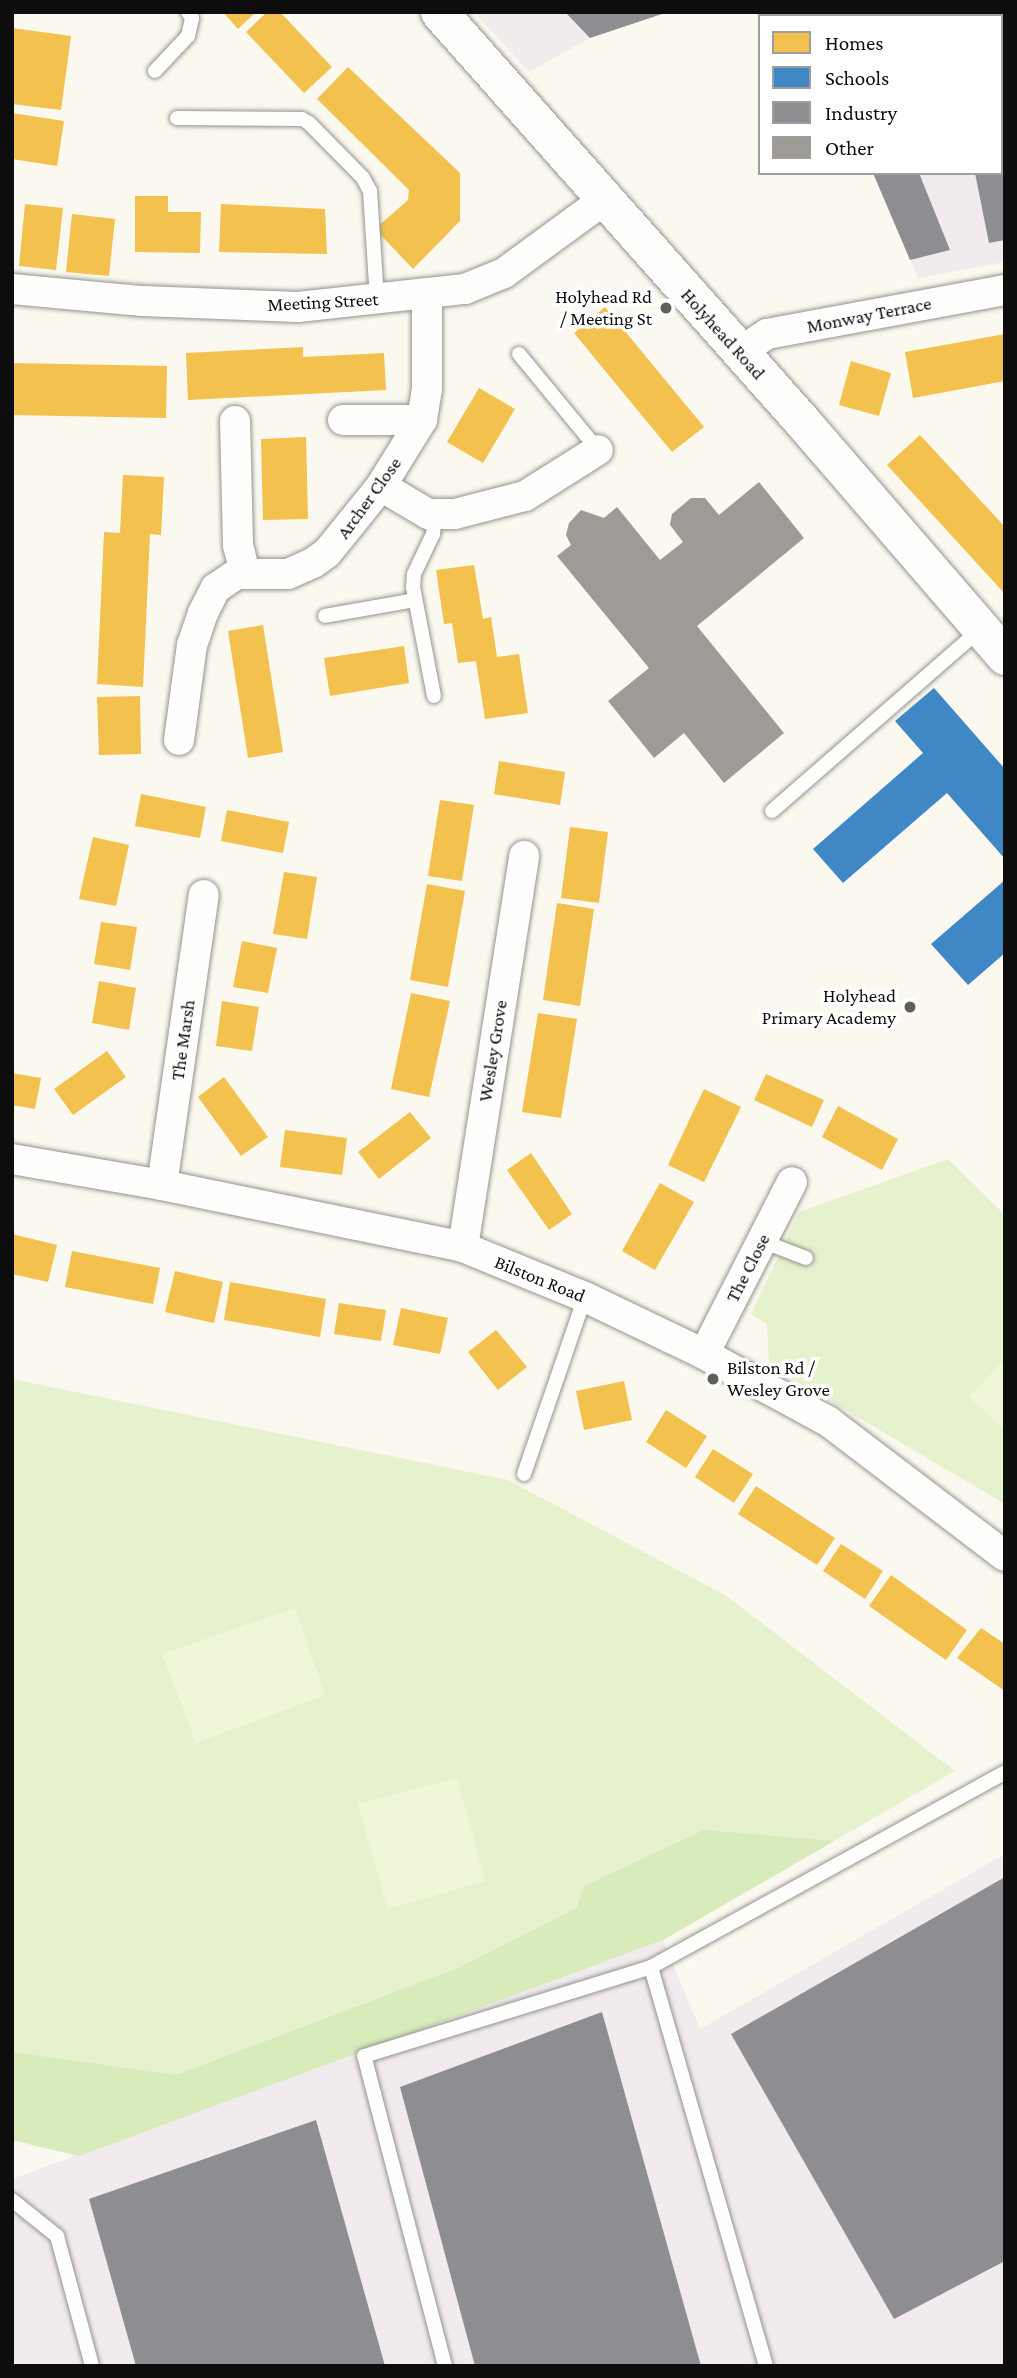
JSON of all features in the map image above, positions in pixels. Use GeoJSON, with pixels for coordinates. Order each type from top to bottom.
{"type":"FeatureCollection","features":[{"type":"Feature","properties":{"kind":"street","name":"Holyhead Road"},"geometry":{"type":"LineString","coordinates":[[439,12],[983,627],[1005,656]]}},
{"type":"Feature","properties":{"kind":"street","name":"Meeting Street"},"geometry":{"type":"LineString","coordinates":[[12,289],[142,301],[298,307],[465,289],[505,274],[606,199]]}},
{"type":"Feature","properties":{"kind":"street","name":"Monway Terrace"},"geometry":{"type":"LineString","coordinates":[[738,353],[767,334],[1005,290]]}},
{"type":"Feature","properties":{"kind":"street","name":"Archer Close"},"geometry":{"type":"LineString","coordinates":[[179,740],[192,645],[203,613],[216,588],[237,573],[288,573],[313,564],[339,541],[381,486],[422,420],[427,389],[427,294]]}},
{"type":"Feature","properties":{"kind":"street"},"geometry":{"type":"LineString","coordinates":[[343,420],[422,420]]}},
{"type":"Feature","properties":{"kind":"street"},"geometry":{"type":"LineString","coordinates":[[235,421],[238,545],[245,573]]}},
{"type":"Feature","properties":{"kind":"street"},"geometry":{"type":"LineString","coordinates":[[381,486],[428,514],[455,514],[525,496],[598,450]]}},
{"type":"Feature","properties":{"kind":"street","name":"Wesley Grove"},"geometry":{"type":"LineString","coordinates":[[463,1247],[524,856]]}},
{"type":"Feature","properties":{"kind":"street","name":"The Marsh"},"geometry":{"type":"LineString","coordinates":[[162,1185],[204,895]]}},
{"type":"Feature","properties":{"kind":"street","name":"Bilston Road"},"geometry":{"type":"LineString","coordinates":[[12,1160],[162,1185],[463,1247],[585,1297],[704,1354],[830,1422],[1005,1556]]}},
{"type":"Feature","properties":{"kind":"street","name":"The Close"},"geometry":{"type":"LineString","coordinates":[[704,1354],[792,1182]]}},
{"type":"Feature","properties":{"kind":"lane"},"geometry":{"type":"LineString","coordinates":[[155,71],[188,36],[192,18],[188,12]]}},
{"type":"Feature","properties":{"kind":"lane"},"geometry":{"type":"LineString","coordinates":[[177,118],[302,119],[309,123],[363,178],[370,191],[377,299]]}},
{"type":"Feature","properties":{"kind":"lane"},"geometry":{"type":"LineString","coordinates":[[519,354],[598,450]]}},
{"type":"Feature","properties":{"kind":"lane"},"geometry":{"type":"LineString","coordinates":[[428,514],[434,525],[433,534],[414,574],[415,600],[433,696]]}},
{"type":"Feature","properties":{"kind":"lane"},"geometry":{"type":"LineString","coordinates":[[325,615],[415,600]]}},
{"type":"Feature","properties":{"kind":"lane"},"geometry":{"type":"LineString","coordinates":[[772,811],[983,627]]}},
{"type":"Feature","properties":{"kind":"lane"},"geometry":{"type":"LineString","coordinates":[[762,1241],[806,1258]]}},
{"type":"Feature","properties":{"kind":"lane"},"geometry":{"type":"LineString","coordinates":[[524,1474],[585,1297]]}},
{"type":"Feature","properties":{"kind":"lane"},"geometry":{"type":"LineString","coordinates":[[445,2366],[364,2056],[651,1967],[1005,1772]]}},
{"type":"Feature","properties":{"kind":"lane"},"geometry":{"type":"LineString","coordinates":[[651,1967],[766,2366]]}},
{"type":"Feature","properties":{"kind":"lane"},"geometry":{"type":"LineString","coordinates":[[12,2200],[57,2236],[92,2366]]}},
{"type":"Feature","properties":{"kind":"shaded area"},"geometry":{"type":"Polygon","coordinates":[[[474,12],[667,12],[590,38],[529,72],[474,12]]]}},
{"type":"Feature","properties":{"kind":"shaded area"},"geometry":{"type":"Polygon","coordinates":[[[1005,12],[1005,262],[918,278],[874,175],[1003,175],[1003,14],[804,14],[1005,12]]]}},
{"type":"Feature","properties":{"kind":"shaded area"},"geometry":{"type":"Polygon","coordinates":[[[1005,1854],[1005,2366],[12,2366],[12,2179],[663,1940],[700,2029],[1005,1854]]]}},
{"type":"Feature","properties":{"kind":"green space"},"geometry":{"type":"Polygon","coordinates":[[[948,1159],[1005,1215],[1005,1504],[769,1365],[767,1324],[751,1314],[799,1212],[948,1159]]]}},
{"type":"Feature","properties":{"kind":"green space"},"geometry":{"type":"Polygon","coordinates":[[[1005,1359],[1005,1430],[969,1397],[1005,1359]]]}},
{"type":"Feature","properties":{"kind":"green space"},"geometry":{"type":"Polygon","coordinates":[[[12,1379],[508,1480],[725,1595],[955,1771],[663,1940],[79,2156],[12,2140],[12,1379]]]}},
{"type":"Feature","properties":{"kind":"green space"},"geometry":{"type":"Polygon","coordinates":[[[295,1608],[325,1695],[196,1743],[162,1654],[295,1608]]]}},
{"type":"Feature","properties":{"kind":"green space"},"geometry":{"type":"Polygon","coordinates":[[[457,1778],[485,1881],[388,1909],[358,1804],[457,1778]]]}},
{"type":"Feature","properties":{"kind":"green space"},"geometry":{"type":"Polygon","coordinates":[[[704,1830],[834,1841],[663,1940],[79,2156],[12,2140],[12,2052],[176,2075],[458,1968],[577,1908],[584,1886],[704,1830]]]}},
{"type":"Feature","properties":{"kind":"building: Homes"},"geometry":{"type":"Polygon","coordinates":[[[223,12],[256,12],[238,29],[223,12]]]}},
{"type":"Feature","properties":{"kind":"building: Homes"},"geometry":{"type":"Polygon","coordinates":[[[267,12],[280,12],[332,67],[304,93],[246,32],[267,12]]]}},
{"type":"Feature","properties":{"kind":"building: Homes"},"geometry":{"type":"Polygon","coordinates":[[[12,28],[71,36],[61,110],[12,104],[12,28]]]}},
{"type":"Feature","properties":{"kind":"building: Homes"},"geometry":{"type":"Polygon","coordinates":[[[348,67],[460,173],[460,221],[413,269],[375,229],[408,200],[409,190],[317,99],[348,67]]]}},
{"type":"Feature","properties":{"kind":"building: Homes"},"geometry":{"type":"Polygon","coordinates":[[[12,113],[64,121],[57,166],[12,159],[12,113]]]}},
{"type":"Feature","properties":{"kind":"building: Homes"},"geometry":{"type":"Polygon","coordinates":[[[135,196],[168,196],[168,212],[201,212],[200,253],[135,252],[135,196]]]}},
{"type":"Feature","properties":{"kind":"building: Homes"},"geometry":{"type":"Polygon","coordinates":[[[25,204],[63,208],[56,270],[19,266],[25,204]]]}},
{"type":"Feature","properties":{"kind":"building: Homes"},"geometry":{"type":"Polygon","coordinates":[[[221,204],[325,209],[327,254],[219,252],[221,204]]]}},
{"type":"Feature","properties":{"kind":"building: Homes"},"geometry":{"type":"Polygon","coordinates":[[[72,214],[115,219],[109,276],[66,272],[72,214]]]}},
{"type":"Feature","properties":{"kind":"building: Homes"},"geometry":{"type":"Polygon","coordinates":[[[605,307],[704,427],[672,452],[574,333],[605,307]]]}},
{"type":"Feature","properties":{"kind":"building: Homes"},"geometry":{"type":"Polygon","coordinates":[[[1005,334],[1005,381],[913,398],[905,352],[1005,334]]]}},
{"type":"Feature","properties":{"kind":"building: Homes"},"geometry":{"type":"Polygon","coordinates":[[[303,347],[303,357],[384,353],[386,390],[188,400],[186,353],[303,347]]]}},
{"type":"Feature","properties":{"kind":"building: Homes"},"geometry":{"type":"Polygon","coordinates":[[[851,361],[891,373],[879,416],[839,405],[851,361]]]}},
{"type":"Feature","properties":{"kind":"building: Homes"},"geometry":{"type":"Polygon","coordinates":[[[12,363],[167,366],[166,418],[12,415],[12,363]]]}},
{"type":"Feature","properties":{"kind":"building: Homes"},"geometry":{"type":"Polygon","coordinates":[[[479,388],[515,409],[483,463],[447,442],[479,388]]]}},
{"type":"Feature","properties":{"kind":"building: Homes"},"geometry":{"type":"Polygon","coordinates":[[[920,435],[1005,527],[1005,594],[887,465],[920,435]]]}},
{"type":"Feature","properties":{"kind":"building: Homes"},"geometry":{"type":"Polygon","coordinates":[[[306,437],[308,519],[263,520],[261,439],[306,437]]]}},
{"type":"Feature","properties":{"kind":"building: Homes"},"geometry":{"type":"Polygon","coordinates":[[[123,475],[164,477],[161,535],[150,534],[143,687],[97,684],[104,532],[120,533],[123,475]]]}},
{"type":"Feature","properties":{"kind":"building: Homes"},"geometry":{"type":"Polygon","coordinates":[[[474,565],[483,619],[491,617],[497,657],[519,654],[528,713],[485,719],[476,661],[458,663],[452,623],[444,624],[436,570],[474,565]]]}},
{"type":"Feature","properties":{"kind":"building: Homes"},"geometry":{"type":"Polygon","coordinates":[[[263,625],[283,752],[248,758],[228,631],[263,625]]]}},
{"type":"Feature","properties":{"kind":"building: Homes"},"geometry":{"type":"Polygon","coordinates":[[[404,646],[409,683],[330,696],[324,658],[404,646]]]}},
{"type":"Feature","properties":{"kind":"building: Homes"},"geometry":{"type":"Polygon","coordinates":[[[140,696],[141,754],[99,755],[97,697],[140,696]]]}},
{"type":"Feature","properties":{"kind":"building: Homes"},"geometry":{"type":"Polygon","coordinates":[[[499,761],[565,772],[560,805],[494,794],[499,761]]]}},
{"type":"Feature","properties":{"kind":"building: Homes"},"geometry":{"type":"Polygon","coordinates":[[[141,794],[206,807],[200,838],[135,826],[141,794]]]}},
{"type":"Feature","properties":{"kind":"building: Homes"},"geometry":{"type":"Polygon","coordinates":[[[440,800],[474,805],[462,881],[428,876],[440,800]]]}},
{"type":"Feature","properties":{"kind":"building: Homes"},"geometry":{"type":"Polygon","coordinates":[[[227,810],[289,822],[283,853],[221,841],[227,810]]]}},
{"type":"Feature","properties":{"kind":"building: Homes"},"geometry":{"type":"Polygon","coordinates":[[[570,827],[608,832],[599,903],[561,898],[570,827]]]}},
{"type":"Feature","properties":{"kind":"building: Homes"},"geometry":{"type":"Polygon","coordinates":[[[93,837],[129,845],[116,906],[79,899],[93,837]]]}},
{"type":"Feature","properties":{"kind":"building: Homes"},"geometry":{"type":"Polygon","coordinates":[[[284,872],[317,877],[307,939],[273,934],[284,872]]]}},
{"type":"Feature","properties":{"kind":"building: Homes"},"geometry":{"type":"Polygon","coordinates":[[[427,884],[465,891],[448,987],[410,980],[427,884]]]}},
{"type":"Feature","properties":{"kind":"building: Homes"},"geometry":{"type":"Polygon","coordinates":[[[557,903],[594,909],[580,1006],[543,1000],[557,903]]]}},
{"type":"Feature","properties":{"kind":"building: Homes"},"geometry":{"type":"Polygon","coordinates":[[[101,922],[137,927],[130,970],[94,964],[101,922]]]}},
{"type":"Feature","properties":{"kind":"building: Homes"},"geometry":{"type":"Polygon","coordinates":[[[242,941],[277,948],[268,993],[233,987],[242,941]]]}},
{"type":"Feature","properties":{"kind":"building: Homes"},"geometry":{"type":"Polygon","coordinates":[[[99,981],[136,988],[129,1030],[92,1023],[99,981]]]}},
{"type":"Feature","properties":{"kind":"building: Homes"},"geometry":{"type":"Polygon","coordinates":[[[411,993],[450,1001],[429,1097],[391,1089],[411,993]]]}},
{"type":"Feature","properties":{"kind":"building: Homes"},"geometry":{"type":"Polygon","coordinates":[[[222,1001],[259,1007],[252,1051],[216,1046],[222,1001]]]}},
{"type":"Feature","properties":{"kind":"building: Homes"},"geometry":{"type":"Polygon","coordinates":[[[538,1013],[577,1019],[561,1118],[522,1112],[538,1013]]]}},
{"type":"Feature","properties":{"kind":"building: Homes"},"geometry":{"type":"Polygon","coordinates":[[[107,1051],[126,1077],[73,1115],[54,1089],[107,1051]]]}},
{"type":"Feature","properties":{"kind":"building: Homes"},"geometry":{"type":"Polygon","coordinates":[[[12,1073],[41,1078],[35,1109],[12,1105],[12,1073]]]}},
{"type":"Feature","properties":{"kind":"building: Homes"},"geometry":{"type":"Polygon","coordinates":[[[766,1074],[824,1100],[812,1127],[754,1100],[766,1074]]]}},
{"type":"Feature","properties":{"kind":"building: Homes"},"geometry":{"type":"Polygon","coordinates":[[[224,1077],[268,1137],[241,1156],[198,1097],[224,1077]]]}},
{"type":"Feature","properties":{"kind":"building: Homes"},"geometry":{"type":"Polygon","coordinates":[[[704,1089],[741,1107],[704,1182],[668,1165],[704,1089]]]}},
{"type":"Feature","properties":{"kind":"building: Homes"},"geometry":{"type":"Polygon","coordinates":[[[838,1106],[898,1139],[882,1170],[822,1137],[838,1106]]]}},
{"type":"Feature","properties":{"kind":"building: Homes"},"geometry":{"type":"Polygon","coordinates":[[[410,1112],[431,1138],[379,1179],[358,1152],[410,1112]]]}},
{"type":"Feature","properties":{"kind":"building: Homes"},"geometry":{"type":"Polygon","coordinates":[[[285,1130],[347,1138],[342,1175],[280,1167],[285,1130]]]}},
{"type":"Feature","properties":{"kind":"building: Homes"},"geometry":{"type":"Polygon","coordinates":[[[531,1153],[572,1214],[549,1230],[507,1170],[531,1153]]]}},
{"type":"Feature","properties":{"kind":"building: Homes"},"geometry":{"type":"Polygon","coordinates":[[[660,1183],[694,1202],[655,1270],[622,1251],[660,1183]]]}},
{"type":"Feature","properties":{"kind":"building: Homes"},"geometry":{"type":"Polygon","coordinates":[[[12,1234],[57,1245],[48,1282],[12,1274],[12,1234]]]}},
{"type":"Feature","properties":{"kind":"building: Homes"},"geometry":{"type":"Polygon","coordinates":[[[72,1251],[160,1268],[153,1304],[65,1287],[72,1251]]]}},
{"type":"Feature","properties":{"kind":"building: Homes"},"geometry":{"type":"Polygon","coordinates":[[[175,1271],[223,1282],[214,1323],[165,1312],[175,1271]]]}},
{"type":"Feature","properties":{"kind":"building: Homes"},"geometry":{"type":"Polygon","coordinates":[[[230,1282],[326,1299],[320,1337],[224,1320],[230,1282]]]}},
{"type":"Feature","properties":{"kind":"building: Homes"},"geometry":{"type":"Polygon","coordinates":[[[339,1303],[386,1310],[381,1341],[334,1334],[339,1303]]]}},
{"type":"Feature","properties":{"kind":"building: Homes"},"geometry":{"type":"Polygon","coordinates":[[[401,1308],[448,1318],[440,1354],[393,1345],[401,1308]]]}},
{"type":"Feature","properties":{"kind":"building: Homes"},"geometry":{"type":"Polygon","coordinates":[[[496,1330],[527,1367],[498,1390],[468,1352],[496,1330]]]}},
{"type":"Feature","properties":{"kind":"building: Homes"},"geometry":{"type":"Polygon","coordinates":[[[624,1381],[632,1420],[584,1430],[576,1391],[624,1381]]]}},
{"type":"Feature","properties":{"kind":"building: Homes"},"geometry":{"type":"Polygon","coordinates":[[[666,1410],[707,1436],[686,1468],[646,1442],[666,1410]]]}},
{"type":"Feature","properties":{"kind":"building: Homes"},"geometry":{"type":"Polygon","coordinates":[[[713,1449],[753,1474],[734,1503],[695,1477],[713,1449]]]}},
{"type":"Feature","properties":{"kind":"building: Homes"},"geometry":{"type":"Polygon","coordinates":[[[756,1486],[835,1538],[817,1565],[738,1514],[756,1486]]]}},
{"type":"Feature","properties":{"kind":"building: Homes"},"geometry":{"type":"Polygon","coordinates":[[[841,1544],[883,1571],[865,1599],[823,1571],[841,1544]]]}},
{"type":"Feature","properties":{"kind":"building: Homes"},"geometry":{"type":"Polygon","coordinates":[[[891,1575],[967,1630],[946,1660],[869,1606],[891,1575]]]}},
{"type":"Feature","properties":{"kind":"building: Homes"},"geometry":{"type":"Polygon","coordinates":[[[981,1628],[1005,1644],[1005,1691],[957,1658],[981,1628]]]}},
{"type":"Feature","properties":{"kind":"building: Schools"},"geometry":{"type":"Polygon","coordinates":[[[934,688],[1005,769],[1005,859],[947,793],[843,883],[813,849],[923,753],[895,721],[934,688]]]}},
{"type":"Feature","properties":{"kind":"building: Schools"},"geometry":{"type":"Polygon","coordinates":[[[1005,880],[1005,953],[968,985],[931,944],[1005,880]]]}},
{"type":"Feature","properties":{"kind":"building: Industry"},"geometry":{"type":"Polygon","coordinates":[[[565,12],[665,12],[665,13],[590,38],[565,12]]]}},
{"type":"Feature","properties":{"kind":"building: Industry"},"geometry":{"type":"Polygon","coordinates":[[[1005,12],[1005,25],[1003,26],[1003,14],[828,14],[1005,12]]]}},
{"type":"Feature","properties":{"kind":"building: Industry"},"geometry":{"type":"Polygon","coordinates":[[[1005,118],[1005,240],[989,243],[975,175],[1003,175],[1005,118]]]}},
{"type":"Feature","properties":{"kind":"building: Industry"},"geometry":{"type":"Polygon","coordinates":[[[874,175],[920,175],[950,250],[910,260],[874,175]]]}},
{"type":"Feature","properties":{"kind":"building: Industry"},"geometry":{"type":"Polygon","coordinates":[[[1005,1877],[1005,2261],[894,2319],[731,2034],[1005,1877]]]}},
{"type":"Feature","properties":{"kind":"building: Industry"},"geometry":{"type":"Polygon","coordinates":[[[602,2012],[701,2366],[475,2366],[400,2087],[602,2012]]]}},
{"type":"Feature","properties":{"kind":"building: Industry"},"geometry":{"type":"Polygon","coordinates":[[[316,2120],[385,2366],[136,2366],[89,2199],[316,2120]]]}},
{"type":"Feature","properties":{"kind":"building: Other"},"geometry":{"type":"Polygon","coordinates":[[[759,482],[804,538],[697,626],[784,733],[724,783],[684,733],[654,758],[608,701],[649,668],[557,556],[571,545],[566,535],[569,523],[581,510],[604,518],[617,507],[660,560],[683,542],[670,525],[672,514],[691,498],[705,498],[719,515],[759,482]]]}},
{"type":"Feature","properties":{"kind":"place","name":"Holyhead Rd / Meeting St"},"geometry":{"type":"Point","coordinates":[666,308]}},
{"type":"Feature","properties":{"kind":"place","name":"Holyhead Primary Academy"},"geometry":{"type":"Point","coordinates":[910,1007]}},
{"type":"Feature","properties":{"kind":"place","name":"Bilston Rd / Wesley Grove"},"geometry":{"type":"Point","coordinates":[713,1379]}}]}
